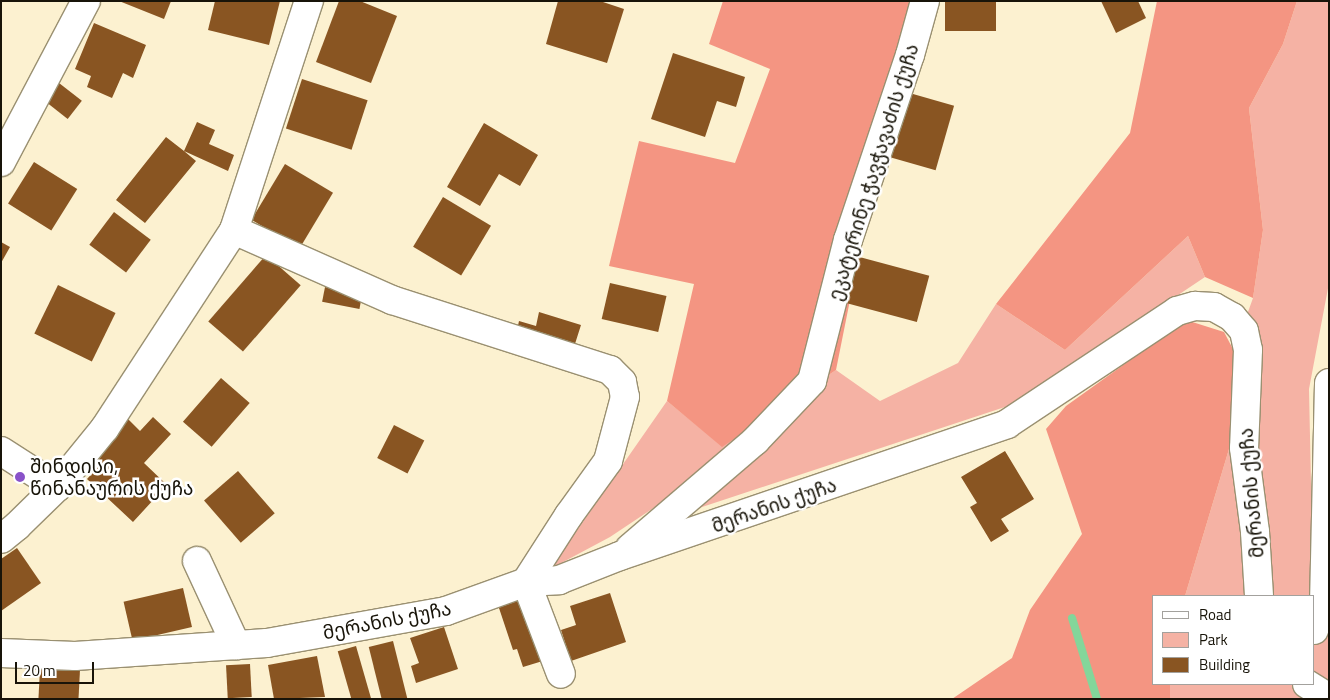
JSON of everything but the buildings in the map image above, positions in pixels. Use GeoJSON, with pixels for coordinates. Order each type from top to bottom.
{"type":"FeatureCollection","features":[{"type":"Feature","properties":{"kind":"street"},"geometry":{"type":"LineString","coordinates":[[1,162],[86,1]]}},
{"type":"Feature","properties":{"kind":"street"},"geometry":{"type":"LineString","coordinates":[[1,539],[57,487],[105,428],[234,230],[309,1]]}},
{"type":"Feature","properties":{"kind":"street","name":"ეკატერინე ჭავჭავაძის ქუჩა"},"geometry":{"type":"LineString","coordinates":[[620,556],[755,441],[812,381],[848,240],[910,55],[925,1]]}},
{"type":"Feature","properties":{"kind":"street"},"geometry":{"type":"LineString","coordinates":[[234,230],[392,300],[610,370],[622,382],[625,397],[608,460],[569,515],[526,582],[561,674]]}},
{"type":"Feature","properties":{"kind":"street","name":"მერანის ქუჩა"},"geometry":{"type":"LineString","coordinates":[[1,653],[75,656],[267,643],[446,611],[526,582],[559,580],[620,556],[1007,424],[1177,311],[1195,306],[1214,307],[1232,316],[1244,331],[1248,350],[1244,448],[1256,532],[1259,595]]}},
{"type":"Feature","properties":{"kind":"street"},"geometry":{"type":"LineString","coordinates":[[1315,627],[1324,604],[1329,383]]}},
{"type":"Feature","properties":{"kind":"street"},"geometry":{"type":"LineString","coordinates":[[1,451],[57,487]]}},
{"type":"Feature","properties":{"kind":"street"},"geometry":{"type":"LineString","coordinates":[[197,561],[236,645]]}},
{"type":"Feature","properties":{"kind":"street"},"geometry":{"type":"LineString","coordinates":[[1309,685],[1329,698]]}},
{"type":"Feature","properties":{"kind":"green space"},"geometry":{"type":"Polygon","coordinates":[[[1297,1],[1329,1],[1329,283],[1309,389],[1313,579],[1329,592],[1329,699],[1170,699],[1170,685],[1315,685],[1315,595],[1185,595],[1232,439],[1234,351],[1253,298],[1263,230],[1249,108],[1283,44],[1297,1]]]}},
{"type":"Feature","properties":{"kind":"green space"},"geometry":{"type":"Polygon","coordinates":[[[1188,236],[1205,277],[1017,403],[696,509],[676,493],[610,537],[550,569],[667,401],[722,446],[836,370],[880,401],[958,363],[996,304],[1065,350],[1188,236]]]}},
{"type":"Feature","properties":{"kind":"shaded area"},"geometry":{"type":"Polygon","coordinates":[[[723,1],[940,1],[862,240],[836,370],[722,447],[667,401],[694,284],[609,266],[639,141],[735,163],[770,69],[709,44],[723,1]]]}},
{"type":"Feature","properties":{"kind":"shaded area"},"geometry":{"type":"Polygon","coordinates":[[[1157,1],[1297,1],[1283,44],[1249,108],[1263,230],[1253,298],[1205,277],[1188,236],[1065,350],[996,304],[1130,133],[1157,1]]]}},
{"type":"Feature","properties":{"kind":"shaded area"},"geometry":{"type":"Polygon","coordinates":[[[1186,320],[1224,332],[1234,351],[1232,439],[1185,595],[1152,595],[1152,685],[1170,685],[1170,699],[952,699],[1012,658],[1030,610],[1082,534],[1046,429],[1066,406],[1186,320]]]}},
{"type":"Feature","properties":{"kind":"waterway"},"geometry":{"type":"LineString","coordinates":[[1072,618],[1097,699]]}},
{"type":"Feature","properties":{"kind":"place","name":"შინდისი, წინანაურის ქუჩა"},"geometry":{"type":"Point","coordinates":[20,477]}}]}
